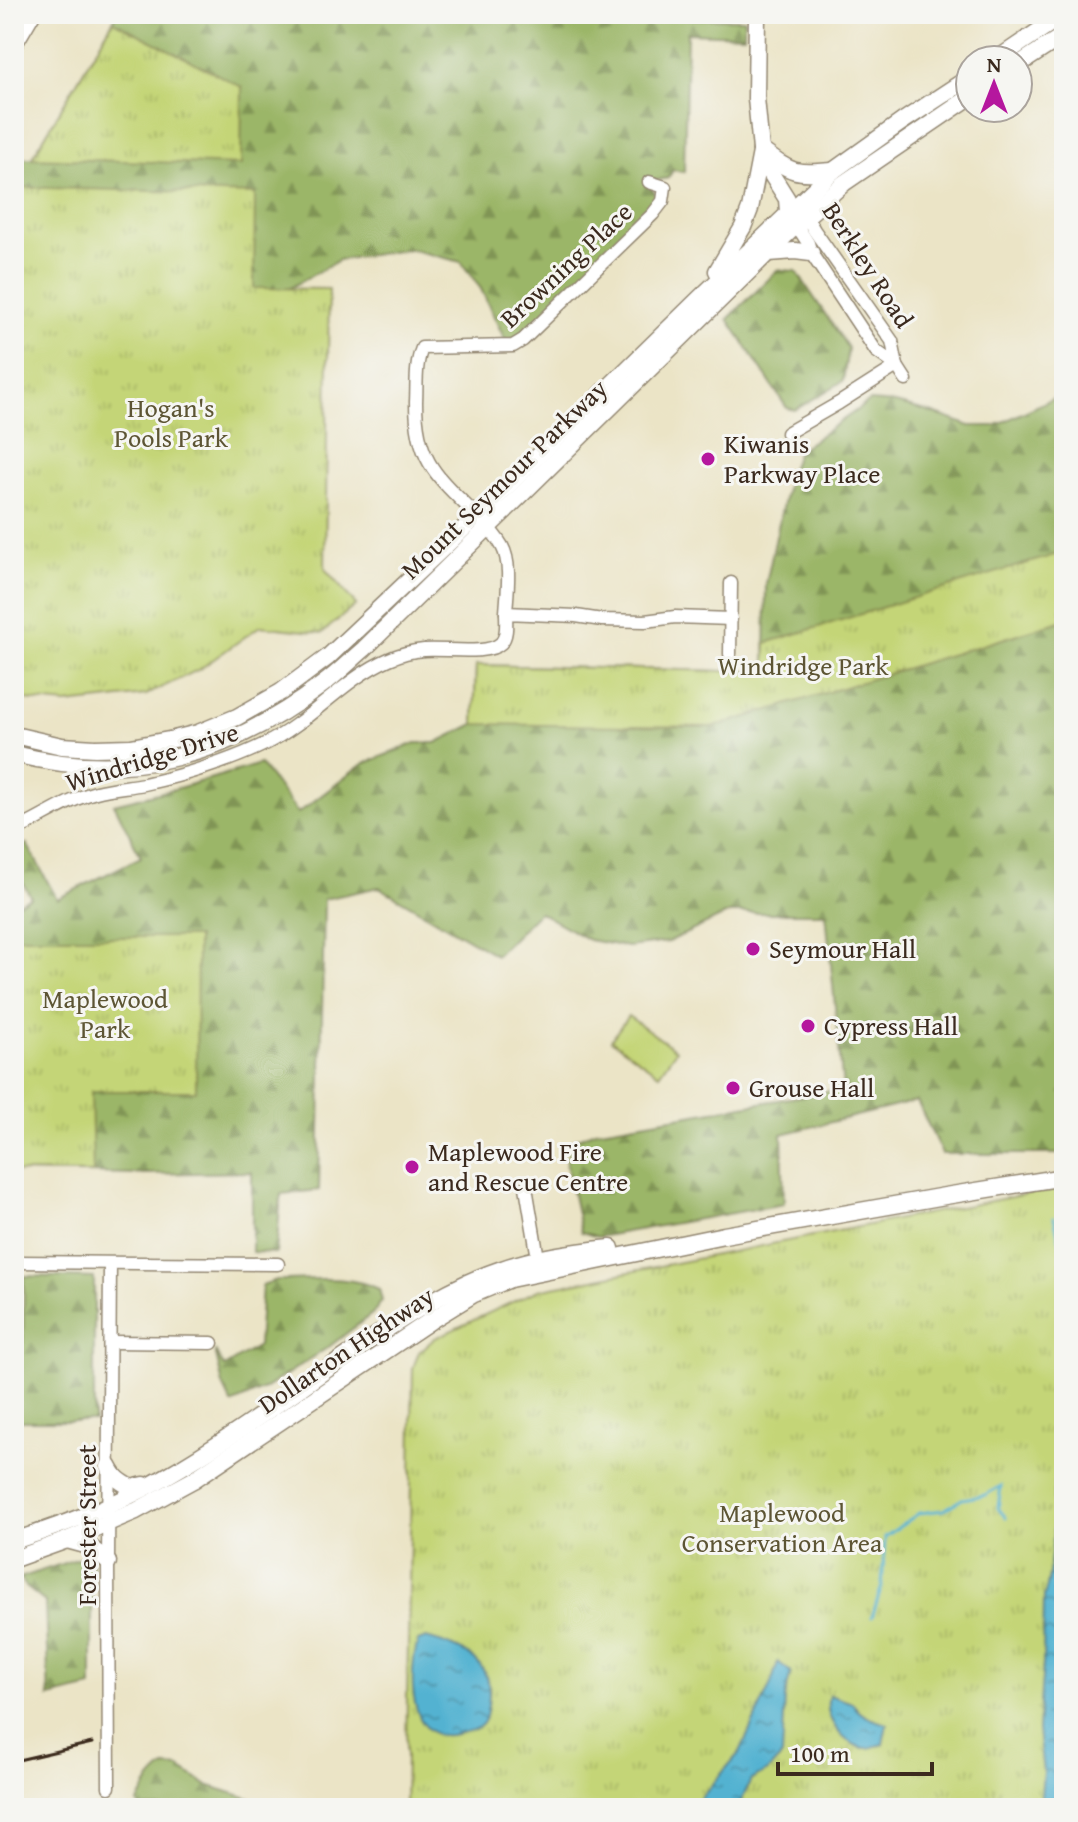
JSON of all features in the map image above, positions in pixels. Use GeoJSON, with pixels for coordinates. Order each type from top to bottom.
{"type":"FeatureCollection","features":[{"type":"Feature","properties":{"kind":"main road","name":"Berkley Road"},"geometry":{"type":"LineString","coordinates":[[757,14],[756,98],[761,150],[765,164],[795,211]]}},
{"type":"Feature","properties":{"kind":"main road"},"geometry":{"type":"LineString","coordinates":[[1020,44],[1064,14]]}},
{"type":"Feature","properties":{"kind":"main road"},"geometry":{"type":"LineString","coordinates":[[1034,55],[1064,35]]}},
{"type":"Feature","properties":{"kind":"main road","name":"Mount Seymour Parkway"},"geometry":{"type":"LineString","coordinates":[[14,754],[69,765],[125,766],[175,759],[234,738],[279,714],[322,685],[364,649],[699,299],[795,211],[833,171],[954,88]]}},
{"type":"Feature","properties":{"kind":"main road","name":"Mount Seymour Parkway"},"geometry":{"type":"LineString","coordinates":[[14,735],[62,746],[131,747],[198,733],[237,717],[281,692],[328,657],[483,522],[769,253],[795,211],[954,108]]}},
{"type":"Feature","properties":{"kind":"main road"},"geometry":{"type":"LineString","coordinates":[[699,299],[743,227],[750,209],[761,150],[792,172],[833,171]]}},
{"type":"Feature","properties":{"kind":"main road"},"geometry":{"type":"LineString","coordinates":[[769,253],[811,253]]}},
{"type":"Feature","properties":{"kind":"main road","name":"Dollarton Highway"},"geometry":{"type":"LineString","coordinates":[[14,1559],[136,1511],[193,1480],[430,1321],[474,1294],[540,1265],[579,1251],[724,1235],[1064,1177]]}},
{"type":"Feature","properties":{"kind":"main road","name":"Dollarton Highway"},"geometry":{"type":"LineString","coordinates":[[14,1541],[55,1528],[153,1483],[446,1293],[500,1269],[540,1265]]}},
{"type":"Feature","properties":{"kind":"main road"},"geometry":{"type":"LineString","coordinates":[[109,1466],[116,1478],[132,1488],[153,1483]]}},
{"type":"Feature","properties":{"kind":"main road"},"geometry":{"type":"LineString","coordinates":[[67,1540],[89,1546],[108,1562]]}},
{"type":"Feature","properties":{"kind":"street"},"geometry":{"type":"LineString","coordinates":[[14,48],[34,14]]}},
{"type":"Feature","properties":{"kind":"street","name":"Browning Place"},"geometry":{"type":"LineString","coordinates":[[506,613],[507,567],[504,550],[483,522],[433,471],[426,459],[416,420],[417,359],[422,348],[513,346],[523,340],[653,214],[663,201],[665,187],[649,182]]}},
{"type":"Feature","properties":{"kind":"street","name":"Berkley Road"},"geometry":{"type":"LineString","coordinates":[[795,211],[811,253],[876,351],[897,366]]}},
{"type":"Feature","properties":{"kind":"street","name":"Berkley Road"},"geometry":{"type":"LineString","coordinates":[[795,211],[892,341],[897,366],[906,380]]}},
{"type":"Feature","properties":{"kind":"street"},"geometry":{"type":"LineString","coordinates":[[787,433],[897,366]]}},
{"type":"Feature","properties":{"kind":"street"},"geometry":{"type":"LineString","coordinates":[[730,654],[731,583]]}},
{"type":"Feature","properties":{"kind":"street"},"geometry":{"type":"LineString","coordinates":[[506,613],[602,620],[645,621],[675,617],[731,619]]}},
{"type":"Feature","properties":{"kind":"street","name":"Windridge Drive"},"geometry":{"type":"LineString","coordinates":[[14,831],[95,793],[174,777],[257,748],[289,729],[376,665],[393,657],[426,650],[481,650],[501,644],[505,636],[506,613]]}},
{"type":"Feature","properties":{"kind":"street"},"geometry":{"type":"LineString","coordinates":[[526,1187],[540,1265]]}},
{"type":"Feature","properties":{"kind":"street"},"geometry":{"type":"LineString","coordinates":[[14,1262],[278,1264]]}},
{"type":"Feature","properties":{"kind":"street","name":"Forester Street"},"geometry":{"type":"LineString","coordinates":[[109,1787],[110,1264]]}},
{"type":"Feature","properties":{"kind":"street"},"geometry":{"type":"LineString","coordinates":[[110,1342],[212,1343]]}},
{"type":"Feature","properties":{"kind":"green space"},"geometry":{"type":"Polygon","coordinates":[[[117,14],[680,14],[682,18],[744,19],[744,35],[687,33],[684,172],[673,170],[668,178],[653,181],[652,189],[657,196],[655,204],[526,331],[514,339],[506,342],[481,289],[461,262],[409,249],[339,260],[14,446],[14,158],[32,158],[117,14]]]}},
{"type":"Feature","properties":{"kind":"green space"},"geometry":{"type":"Polygon","coordinates":[[[113,21],[242,87],[241,165],[32,158],[113,21]]]}},
{"type":"Feature","properties":{"kind":"green space","name":"Hogan's Pools Park"},"geometry":{"type":"Polygon","coordinates":[[[14,187],[255,194],[254,288],[329,289],[325,569],[356,605],[322,633],[260,626],[200,669],[146,695],[67,704],[14,697],[14,187]]]}},
{"type":"Feature","properties":{"kind":"green space"},"geometry":{"type":"Polygon","coordinates":[[[778,270],[796,271],[848,348],[843,381],[795,410],[787,408],[728,319],[778,270]]]}},
{"type":"Feature","properties":{"kind":"green space"},"geometry":{"type":"Polygon","coordinates":[[[1064,393],[1064,1154],[942,1154],[917,1101],[782,1134],[784,1204],[598,1237],[581,1232],[566,1163],[571,1141],[595,1131],[843,1089],[826,913],[729,913],[668,942],[628,947],[589,940],[539,912],[496,955],[379,887],[324,899],[319,1190],[281,1194],[276,1253],[252,1252],[252,1172],[14,1172],[14,905],[31,897],[14,868],[14,848],[27,844],[57,899],[141,857],[114,804],[260,764],[298,813],[363,764],[416,743],[436,743],[474,724],[476,665],[765,672],[766,584],[789,475],[798,451],[870,401],[895,403],[970,426],[995,426],[1064,393]]]}},
{"type":"Feature","properties":{"kind":"green space","name":"Windridge Park"},"geometry":{"type":"Polygon","coordinates":[[[1064,552],[1064,620],[714,727],[474,724],[476,665],[765,672],[766,643],[1064,552]]]}},
{"type":"Feature","properties":{"kind":"green space","name":"Maplewood Park"},"geometry":{"type":"Polygon","coordinates":[[[14,937],[197,937],[196,1091],[91,1091],[93,1173],[14,1172],[14,937]]]}},
{"type":"Feature","properties":{"kind":"green space"},"geometry":{"type":"Polygon","coordinates":[[[628,1016],[676,1050],[659,1074],[611,1040],[628,1016]]]}},
{"type":"Feature","properties":{"kind":"green space","name":"Maplewood Conservation Area"},"geometry":{"type":"Polygon","coordinates":[[[1064,1189],[1064,1808],[405,1808],[413,1368],[419,1352],[435,1338],[538,1290],[1064,1189]]]}},
{"type":"Feature","properties":{"kind":"green space"},"geometry":{"type":"Polygon","coordinates":[[[24,1276],[94,1278],[94,1421],[14,1421],[14,1343],[23,1343],[24,1276]]]}},
{"type":"Feature","properties":{"kind":"green space"},"geometry":{"type":"Polygon","coordinates":[[[277,1280],[355,1281],[379,1289],[382,1301],[373,1313],[330,1346],[264,1389],[232,1404],[223,1385],[215,1351],[224,1367],[258,1346],[262,1285],[277,1280]]]}},
{"type":"Feature","properties":{"kind":"green space"},"geometry":{"type":"Polygon","coordinates":[[[82,1557],[92,1564],[92,1687],[49,1697],[45,1602],[20,1578],[82,1557]]]}},
{"type":"Feature","properties":{"kind":"green space"},"geometry":{"type":"Polygon","coordinates":[[[165,1767],[180,1768],[207,1785],[252,1799],[255,1808],[140,1808],[138,1803],[146,1788],[165,1767]]]}},
{"type":"Feature","properties":{"kind":"water"},"geometry":{"type":"Polygon","coordinates":[[[1064,1422],[1064,1527],[1058,1555],[1064,1641],[1064,1797],[1054,1806],[1040,1808],[1043,1772],[1038,1730],[1044,1596],[1053,1537],[1054,1485],[1064,1422]]]}},
{"type":"Feature","properties":{"kind":"water"},"geometry":{"type":"Polygon","coordinates":[[[426,1638],[464,1652],[481,1667],[489,1690],[486,1718],[479,1727],[440,1735],[428,1729],[420,1717],[415,1703],[413,1669],[418,1641],[426,1638]]]}},
{"type":"Feature","properties":{"kind":"water"},"geometry":{"type":"Polygon","coordinates":[[[778,1662],[791,1672],[785,1697],[782,1756],[768,1771],[751,1780],[738,1808],[687,1808],[694,1806],[740,1752],[778,1662]]]}},
{"type":"Feature","properties":{"kind":"water"},"geometry":{"type":"Polygon","coordinates":[[[829,1695],[853,1703],[863,1714],[887,1724],[883,1744],[864,1748],[841,1735],[831,1720],[829,1695]]]}},
{"type":"Feature","properties":{"kind":"waterway"},"geometry":{"type":"LineString","coordinates":[[1054,1218],[1064,1257]]}},
{"type":"Feature","properties":{"kind":"waterway"},"geometry":{"type":"LineString","coordinates":[[872,1617],[882,1586],[885,1537],[919,1513],[944,1510],[962,1499],[985,1495],[1001,1486],[998,1508],[1006,1518]]}},
{"type":"Feature","properties":{"kind":"railway"},"geometry":{"type":"LineString","coordinates":[[14,1761],[92,1743]]}},
{"type":"Feature","properties":{"kind":"place","name":"Kiwanis Parkway Place"},"geometry":{"type":"Point","coordinates":[708,459]}},
{"type":"Feature","properties":{"kind":"place","name":"Seymour Hall"},"geometry":{"type":"Point","coordinates":[753,949]}},
{"type":"Feature","properties":{"kind":"place","name":"Cypress Hall"},"geometry":{"type":"Point","coordinates":[808,1026]}},
{"type":"Feature","properties":{"kind":"place","name":"Grouse Hall"},"geometry":{"type":"Point","coordinates":[733,1088]}},
{"type":"Feature","properties":{"kind":"place","name":"Maplewood Fire and Rescue Centre"},"geometry":{"type":"Point","coordinates":[412,1167]}}]}
